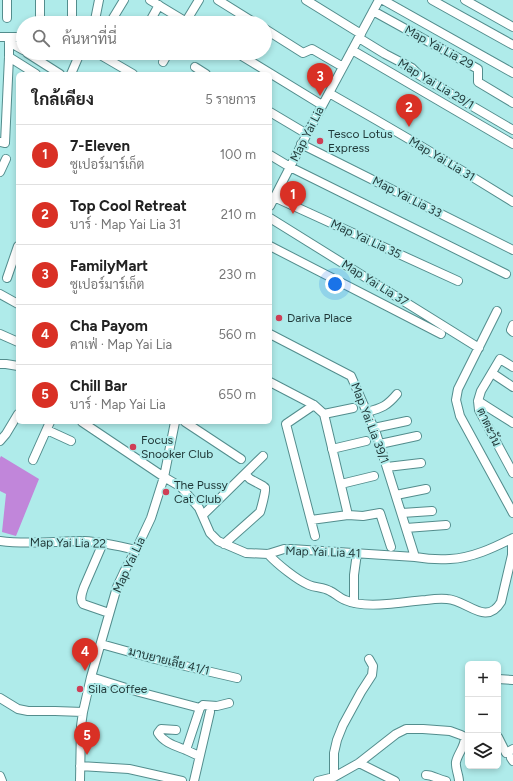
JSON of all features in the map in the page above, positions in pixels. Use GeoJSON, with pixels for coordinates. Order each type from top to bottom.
{"type":"FeatureCollection","features":[{"type":"Feature","properties":{"kind":"street"},"geometry":{"type":"LineString","coordinates":[[7,0],[7,18]]}},
{"type":"Feature","properties":{"kind":"street"},"geometry":{"type":"LineString","coordinates":[[40,0],[40,16]]}},
{"type":"Feature","properties":{"kind":"street"},"geometry":{"type":"LineString","coordinates":[[72,0],[72,16]]}},
{"type":"Feature","properties":{"kind":"street"},"geometry":{"type":"LineString","coordinates":[[97,16],[99,0]]}},
{"type":"Feature","properties":{"kind":"street"},"geometry":{"type":"LineString","coordinates":[[114,16],[124,0]]}},
{"type":"Feature","properties":{"kind":"street"},"geometry":{"type":"LineString","coordinates":[[150,0],[176,16]]}},
{"type":"Feature","properties":{"kind":"street"},"geometry":{"type":"LineString","coordinates":[[191,16],[199,0]]}},
{"type":"Feature","properties":{"kind":"street"},"geometry":{"type":"LineString","coordinates":[[218,0],[244,16]]}},
{"type":"Feature","properties":{"kind":"street","name":"Map Yai Lia 29/1"},"geometry":{"type":"LineString","coordinates":[[306,0],[385,54],[412,68],[419,75],[513,130]]}},
{"type":"Feature","properties":{"kind":"street","name":"Map Yai Lia"},"geometry":{"type":"LineString","coordinates":[[272,202],[379,0]]}},
{"type":"Feature","properties":{"kind":"street"},"geometry":{"type":"LineString","coordinates":[[383,0],[513,73]]}},
{"type":"Feature","properties":{"kind":"street"},"geometry":{"type":"LineString","coordinates":[[432,0],[513,45]]}},
{"type":"Feature","properties":{"kind":"street"},"geometry":{"type":"LineString","coordinates":[[465,0],[513,27]]}},
{"type":"Feature","properties":{"kind":"street"},"geometry":{"type":"LineString","coordinates":[[152,16],[159,5]]}},
{"type":"Feature","properties":{"kind":"street","name":"Map Yai Lia 29"},"geometry":{"type":"LineString","coordinates":[[373,11],[478,69],[478,82],[513,102]]}},
{"type":"Feature","properties":{"kind":"street"},"geometry":{"type":"LineString","coordinates":[[272,33],[303,53],[312,49],[343,67]]}},
{"type":"Feature","properties":{"kind":"street"},"geometry":{"type":"LineString","coordinates":[[6,39],[16,38]]}},
{"type":"Feature","properties":{"kind":"street"},"geometry":{"type":"LineString","coordinates":[[6,39],[16,45]]}},
{"type":"Feature","properties":{"kind":"street"},"geometry":{"type":"LineString","coordinates":[[0,142],[5,143],[9,57],[6,39]]}},
{"type":"Feature","properties":{"kind":"street"},"geometry":{"type":"LineString","coordinates":[[352,50],[513,144]]}},
{"type":"Feature","properties":{"kind":"street"},"geometry":{"type":"LineString","coordinates":[[9,57],[33,72]]}},
{"type":"Feature","properties":{"kind":"street"},"geometry":{"type":"LineString","coordinates":[[38,60],[57,72]]}},
{"type":"Feature","properties":{"kind":"street"},"geometry":{"type":"LineString","coordinates":[[72,72],[77,60]]}},
{"type":"Feature","properties":{"kind":"street"},"geometry":{"type":"LineString","coordinates":[[109,60],[130,72]]}},
{"type":"Feature","properties":{"kind":"street"},"geometry":{"type":"LineString","coordinates":[[248,60],[268,72]]}},
{"type":"Feature","properties":{"kind":"street"},"geometry":{"type":"LineString","coordinates":[[195,68],[202,72]]}},
{"type":"Feature","properties":{"kind":"street"},"geometry":{"type":"LineString","coordinates":[[272,74],[322,105]]}},
{"type":"Feature","properties":{"kind":"street","name":"Map Yai Lia 31"},"geometry":{"type":"LineString","coordinates":[[329,93],[458,168],[513,202]]}},
{"type":"Feature","properties":{"kind":"street"},"geometry":{"type":"LineString","coordinates":[[272,113],[307,134]]}},
{"type":"Feature","properties":{"kind":"street","name":"Map Yai Lia 33"},"geometry":{"type":"LineString","coordinates":[[302,144],[513,250]]}},
{"type":"Feature","properties":{"kind":"street"},"geometry":{"type":"LineString","coordinates":[[272,156],[290,167],[506,274]]}},
{"type":"Feature","properties":{"kind":"street"},"geometry":{"type":"LineString","coordinates":[[0,172],[6,159]]}},
{"type":"Feature","properties":{"kind":"street","name":"Map Yai Lia 35"},"geometry":{"type":"LineString","coordinates":[[274,197],[458,282]]}},
{"type":"Feature","properties":{"kind":"street","name":"Map Yai Lia 37"},"geometry":{"type":"LineString","coordinates":[[272,219],[479,348]]}},
{"type":"Feature","properties":{"kind":"street"},"geometry":{"type":"LineString","coordinates":[[272,247],[441,334]]}},
{"type":"Feature","properties":{"kind":"street"},"geometry":{"type":"LineString","coordinates":[[7,278],[15,264]]}},
{"type":"Feature","properties":{"kind":"street"},"geometry":{"type":"LineString","coordinates":[[0,294],[16,303]]}},
{"type":"Feature","properties":{"kind":"street"},"geometry":{"type":"LineString","coordinates":[[497,311],[458,389],[456,400],[460,416],[513,513]]}},
{"type":"Feature","properties":{"kind":"street"},"geometry":{"type":"LineString","coordinates":[[513,326],[511,330],[513,332]]}},
{"type":"Feature","properties":{"kind":"street"},"geometry":{"type":"LineString","coordinates":[[0,334],[16,341]]}},
{"type":"Feature","properties":{"kind":"street","name":"Map Yai Lia 39/1"},"geometry":{"type":"LineString","coordinates":[[272,335],[351,376],[380,444],[415,557]]}},
{"type":"Feature","properties":{"kind":"street","name":"ตาตะวัน"},"geometry":{"type":"LineString","coordinates":[[513,367],[500,359],[481,391],[478,401],[479,410],[513,473]]}},
{"type":"Feature","properties":{"kind":"street"},"geometry":{"type":"LineString","coordinates":[[0,364],[16,366]]}},
{"type":"Feature","properties":{"kind":"street"},"geometry":{"type":"LineString","coordinates":[[492,373],[513,387]]}},
{"type":"Feature","properties":{"kind":"street"},"geometry":{"type":"LineString","coordinates":[[272,383],[314,405],[324,414],[348,515]]}},
{"type":"Feature","properties":{"kind":"street"},"geometry":{"type":"LineString","coordinates":[[367,412],[382,408],[397,394]]}},
{"type":"Feature","properties":{"kind":"street"},"geometry":{"type":"LineString","coordinates":[[478,401],[513,423]]}},
{"type":"Feature","properties":{"kind":"street"},"geometry":{"type":"LineString","coordinates":[[314,405],[286,424],[315,536]]}},
{"type":"Feature","properties":{"kind":"street"},"geometry":{"type":"LineString","coordinates":[[324,414],[353,408]]}},
{"type":"Feature","properties":{"kind":"street"},"geometry":{"type":"LineString","coordinates":[[0,441],[16,417]]}},
{"type":"Feature","properties":{"kind":"street"},"geometry":{"type":"LineString","coordinates":[[374,428],[407,421]]}},
{"type":"Feature","properties":{"kind":"street","name":"Map Yai Lia 41"},"geometry":{"type":"LineString","coordinates":[[85,424],[181,487],[199,508],[210,533],[218,541],[246,553],[268,554],[284,549],[290,549],[451,559],[473,555],[512,539]]}},
{"type":"Feature","properties":{"kind":"street","name":"Map Yai Lia"},"geometry":{"type":"LineString","coordinates":[[80,781],[81,726],[91,677],[117,588],[151,518],[164,477],[175,424]]}},
{"type":"Feature","properties":{"kind":"street"},"geometry":{"type":"LineString","coordinates":[[188,424],[241,459]]}},
{"type":"Feature","properties":{"kind":"street"},"geometry":{"type":"LineString","coordinates":[[33,460],[48,426],[71,441]]}},
{"type":"Feature","properties":{"kind":"street"},"geometry":{"type":"LineString","coordinates":[[380,444],[417,436]]}},
{"type":"Feature","properties":{"kind":"street"},"geometry":{"type":"LineString","coordinates":[[332,449],[366,442]]}},
{"type":"Feature","properties":{"kind":"street"},"geometry":{"type":"LineString","coordinates":[[500,451],[513,459]]}},
{"type":"Feature","properties":{"kind":"street"},"geometry":{"type":"LineString","coordinates":[[203,515],[263,456]]}},
{"type":"Feature","properties":{"kind":"street"},"geometry":{"type":"LineString","coordinates":[[387,467],[421,464]]}},
{"type":"Feature","properties":{"kind":"street"},"geometry":{"type":"LineString","coordinates":[[224,544],[261,510],[262,500],[266,490],[264,487],[250,480],[245,474]]}},
{"type":"Feature","properties":{"kind":"street"},"geometry":{"type":"LineString","coordinates":[[341,484],[374,476]]}},
{"type":"Feature","properties":{"kind":"street"},"geometry":{"type":"LineString","coordinates":[[396,495],[426,489]]}},
{"type":"Feature","properties":{"kind":"street"},"geometry":{"type":"LineString","coordinates":[[402,513],[432,511]]}},
{"type":"Feature","properties":{"kind":"street"},"geometry":{"type":"LineString","coordinates":[[311,520],[348,515],[363,516],[380,513],[391,547]]}},
{"type":"Feature","properties":{"kind":"street"},"geometry":{"type":"LineString","coordinates":[[406,528],[446,525]]}},
{"type":"Feature","properties":{"kind":"street"},"geometry":{"type":"LineString","coordinates":[[268,554],[306,584],[330,591],[347,601],[354,603],[386,604],[448,599],[454,600],[479,612],[486,613],[497,608],[501,602],[512,555],[512,539]]}},
{"type":"Feature","properties":{"kind":"street","name":"Map Yai Lia 22"},"geometry":{"type":"LineString","coordinates":[[0,541],[42,543],[85,541],[136,550]]}},
{"type":"Feature","properties":{"kind":"street"},"geometry":{"type":"LineString","coordinates":[[103,543],[84,587],[81,599],[83,604],[109,613]]}},
{"type":"Feature","properties":{"kind":"street"},"geometry":{"type":"LineString","coordinates":[[354,603],[354,575],[357,553]]}},
{"type":"Feature","properties":{"kind":"street","name":"มาบยายเลีย 41/1"},"geometry":{"type":"LineString","coordinates":[[101,644],[155,659],[237,678]]}},
{"type":"Feature","properties":{"kind":"street"},"geometry":{"type":"LineString","coordinates":[[334,777],[334,753],[337,740],[343,725],[372,675],[373,666],[369,659]]}},
{"type":"Feature","properties":{"kind":"street"},"geometry":{"type":"LineString","coordinates":[[91,677],[139,692],[200,708]]}},
{"type":"Feature","properties":{"kind":"street"},"geometry":{"type":"LineString","coordinates":[[501,679],[513,680]]}},
{"type":"Feature","properties":{"kind":"street"},"geometry":{"type":"LineString","coordinates":[[0,698],[18,709],[28,711],[55,710],[83,712]]}},
{"type":"Feature","properties":{"kind":"street"},"geometry":{"type":"LineString","coordinates":[[186,750],[200,708],[206,704],[217,706],[229,703]]}},
{"type":"Feature","properties":{"kind":"street"},"geometry":{"type":"LineString","coordinates":[[194,781],[210,712]]}},
{"type":"Feature","properties":{"kind":"street"},"geometry":{"type":"LineString","coordinates":[[176,730],[161,728],[158,733],[167,742],[199,756]]}},
{"type":"Feature","properties":{"kind":"street"},"geometry":{"type":"LineString","coordinates":[[318,781],[334,777],[359,763],[396,734],[406,730],[424,729],[450,731],[465,737],[463,747],[456,762],[459,781]]}},
{"type":"Feature","properties":{"kind":"street"},"geometry":{"type":"LineString","coordinates":[[501,743],[506,753],[513,749]]}},
{"type":"Feature","properties":{"kind":"street"},"geometry":{"type":"LineString","coordinates":[[359,763],[395,781]]}},
{"type":"Feature","properties":{"kind":"street"},"geometry":{"type":"LineString","coordinates":[[80,766],[129,769],[150,778],[182,781]]}},
{"type":"Feature","properties":{"kind":"street"},"geometry":{"type":"LineString","coordinates":[[426,775],[446,781]]}},
{"type":"Feature","properties":{"kind":"street"},"geometry":{"type":"LineString","coordinates":[[0,776],[2,781]]}},
{"type":"Feature","properties":{"kind":"shaded area"},"geometry":{"type":"Polygon","coordinates":[[[1,456],[39,479],[16,536],[2,532],[6,494],[0,491],[1,456]]]}},
{"type":"Feature","properties":{"kind":"place","name":"FamilyMart"},"geometry":{"type":"Point","coordinates":[320,96]}},
{"type":"Feature","properties":{"kind":"place","name":"Top Cool Retreat"},"geometry":{"type":"Point","coordinates":[409,127]}},
{"type":"Feature","properties":{"kind":"place","name":"Tesco Lotus Express"},"geometry":{"type":"Point","coordinates":[320,141]}},
{"type":"Feature","properties":{"kind":"place","name":"7-Eleven"},"geometry":{"type":"Point","coordinates":[293,214]}},
{"type":"Feature","properties":{"kind":"place","name":"Dariva Place"},"geometry":{"type":"Point","coordinates":[279,318]}},
{"type":"Feature","properties":{"kind":"place","name":"Focus Snooker Club"},"geometry":{"type":"Point","coordinates":[133,447]}},
{"type":"Feature","properties":{"kind":"place","name":"The Pussy Cat Club"},"geometry":{"type":"Point","coordinates":[166,492]}},
{"type":"Feature","properties":{"kind":"place","name":"Cha Payom"},"geometry":{"type":"Point","coordinates":[85,671]}},
{"type":"Feature","properties":{"kind":"place","name":"Sila Coffee"},"geometry":{"type":"Point","coordinates":[80,689]}},
{"type":"Feature","properties":{"kind":"place","name":"Chill Bar"},"geometry":{"type":"Point","coordinates":[87,755]}}]}
